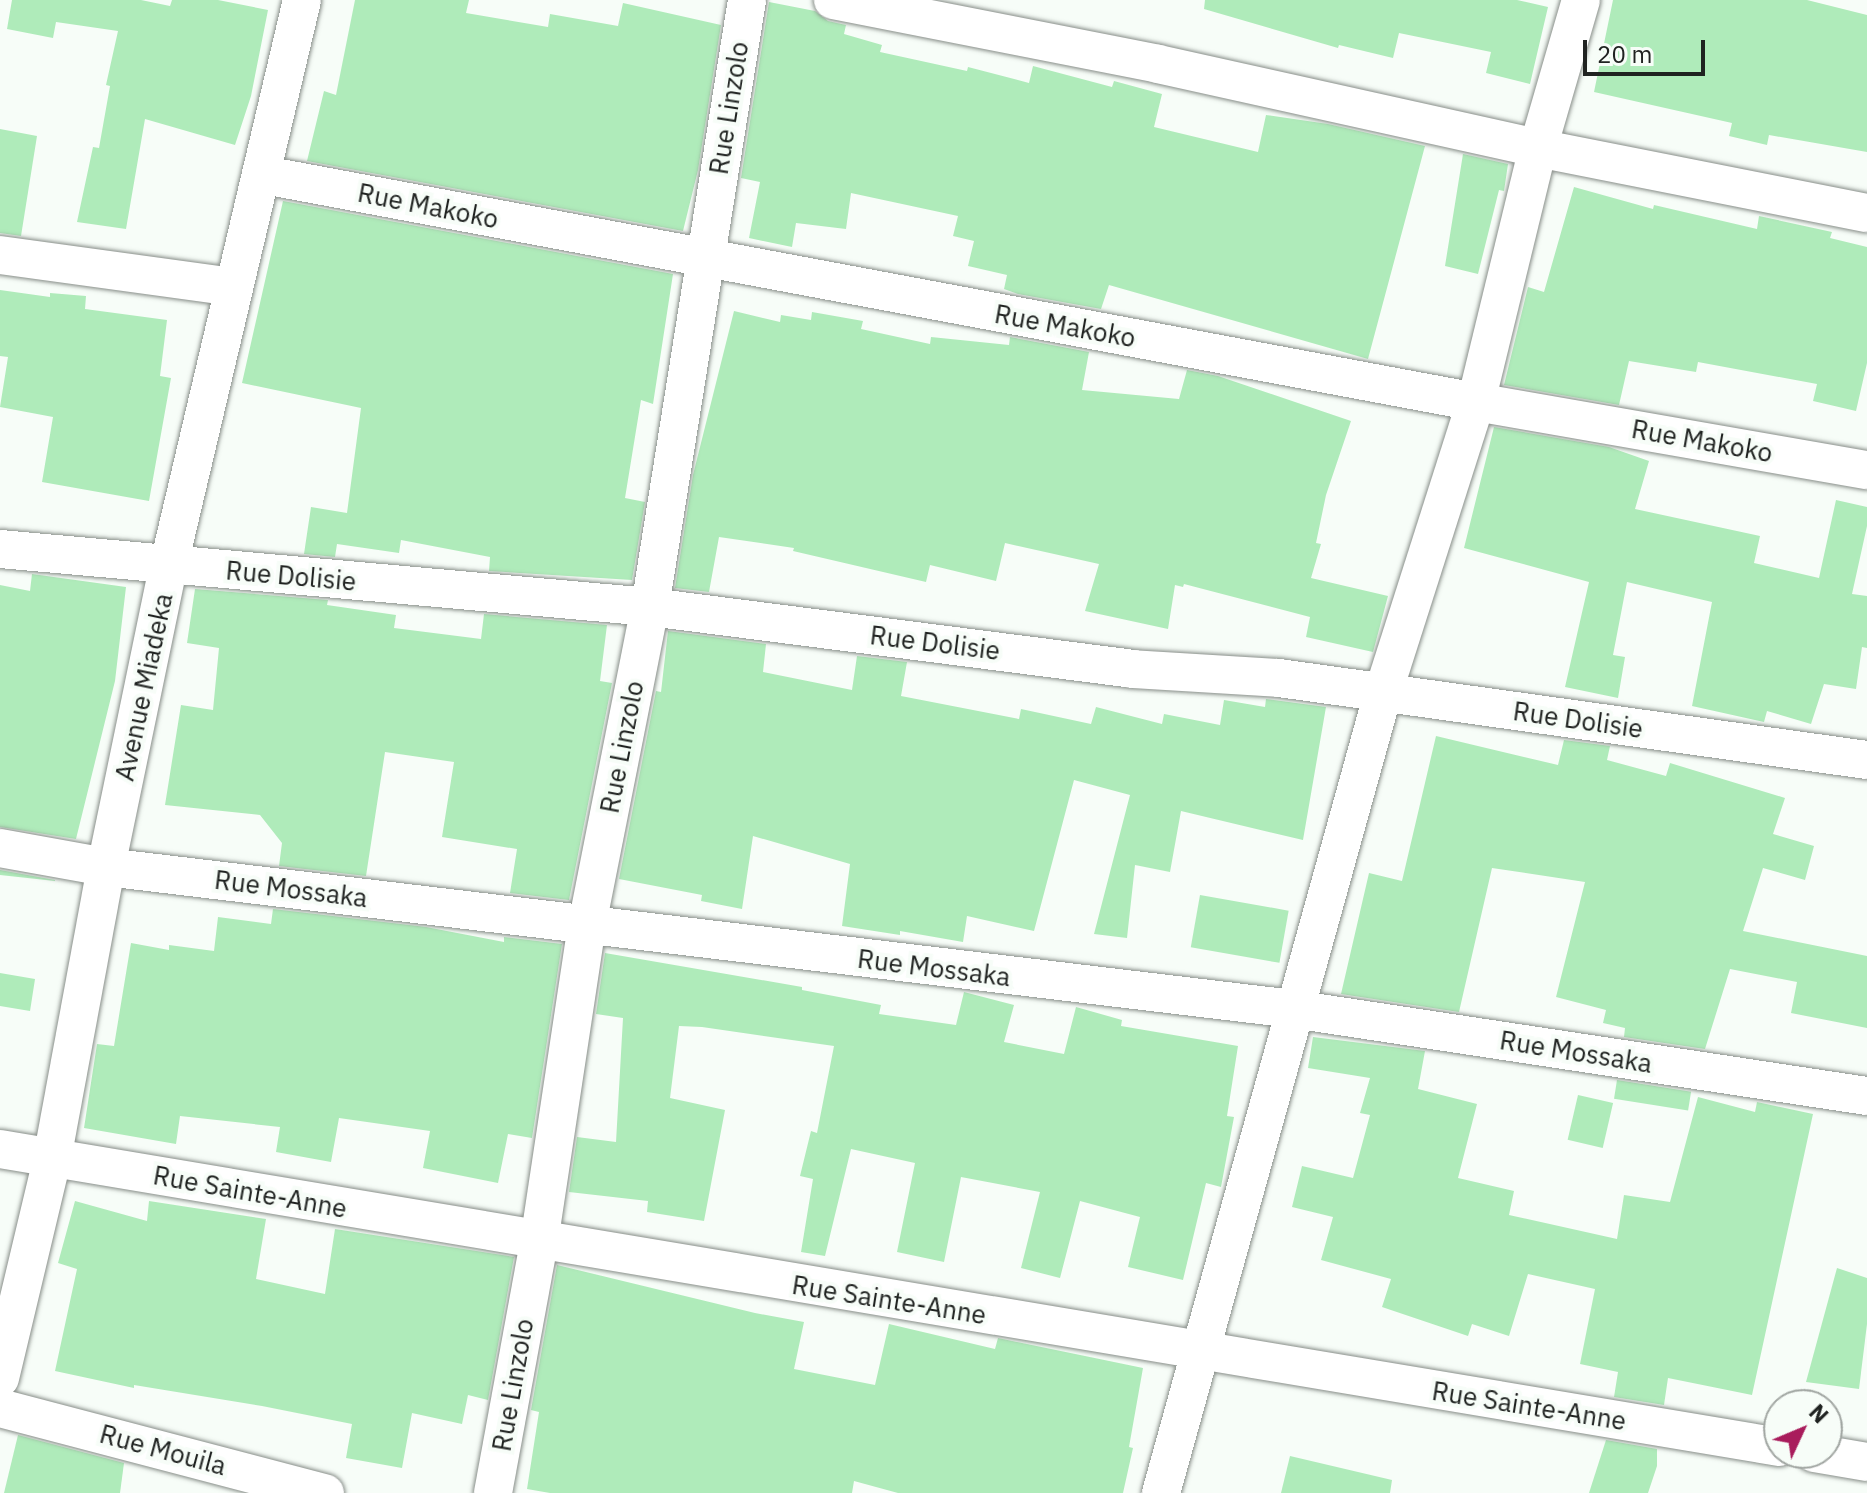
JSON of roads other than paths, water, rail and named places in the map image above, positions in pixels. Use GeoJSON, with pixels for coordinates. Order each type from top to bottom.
{"type":"FeatureCollection","features":[{"type":"Feature","properties":{"kind":"street","name":"Avenue Miadeka"},"geometry":{"type":"LineString","coordinates":[[0,1378],[52,1159],[106,867],[169,564],[233,287],[264,175],[302,0]]}},
{"type":"Feature","properties":{"kind":"street","name":"Rue Linzolo"},"geometry":{"type":"LineString","coordinates":[[493,1493],[539,1242],[587,925],[650,607],[747,0]]}},
{"type":"Feature","properties":{"kind":"street"},"geometry":{"type":"LineString","coordinates":[[833,0],[1158,64],[1538,148],[1867,213]]}},
{"type":"Feature","properties":{"kind":"street"},"geometry":{"type":"LineString","coordinates":[[1161,1493],[1383,693],[1476,402],[1538,148],[1581,0]]}},
{"type":"Feature","properties":{"kind":"street","name":"Rue Makoko"},"geometry":{"type":"LineString","coordinates":[[264,175],[1476,402],[1867,470]]}},
{"type":"Feature","properties":{"kind":"street"},"geometry":{"type":"LineString","coordinates":[[0,255],[233,287]]}},
{"type":"Feature","properties":{"kind":"street","name":"Rue Dolisie"},"geometry":{"type":"LineString","coordinates":[[0,549],[650,607],[1132,669],[1279,678],[1867,760]]}},
{"type":"Feature","properties":{"kind":"street","name":"Rue Mossaka"},"geometry":{"type":"LineString","coordinates":[[0,848],[106,867],[1293,1009],[1867,1096]]}},
{"type":"Feature","properties":{"kind":"street","name":"Rue Sainte-Anne"},"geometry":{"type":"LineString","coordinates":[[0,1149],[539,1242],[1763,1444]]}},
{"type":"Feature","properties":{"kind":"street","name":"Rue Mouila"},"geometry":{"type":"LineString","coordinates":[[0,1408],[325,1493]]}},
{"type":"Feature","properties":{"kind":"street"},"geometry":{"type":"LineString","coordinates":[[1843,1458],[1867,1462]]}}]}
